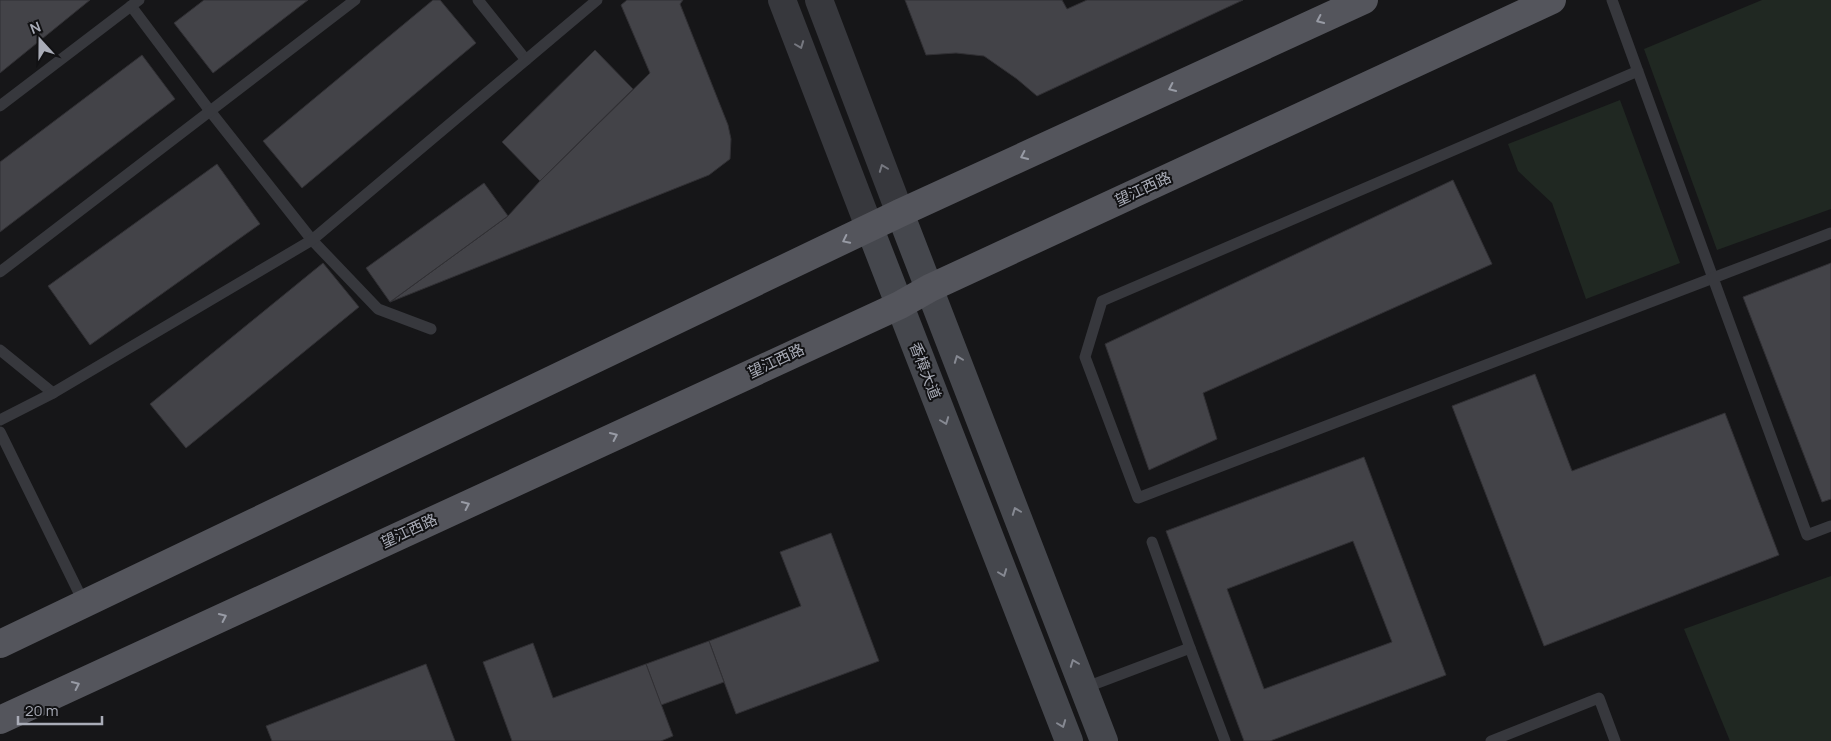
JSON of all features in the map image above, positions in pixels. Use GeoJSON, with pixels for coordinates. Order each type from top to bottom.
{"type":"FeatureCollection","features":[{"type":"Feature","properties":{"kind":"main road"},"geometry":{"type":"LineString","coordinates":[[0,644],[900,213],[1364,0]]}},
{"type":"Feature","properties":{"kind":"main road","name":"望江西路"},"geometry":{"type":"LineString","coordinates":[[0,720],[1552,0]]}},
{"type":"Feature","properties":{"kind":"main road"},"geometry":{"type":"LineString","coordinates":[[900,213],[1104,741]]}},
{"type":"Feature","properties":{"kind":"main road","name":"香樟大道"},"geometry":{"type":"LineString","coordinates":[[870,229],[1069,741]]}},
{"type":"Feature","properties":{"kind":"street","name":"香樟大道"},"geometry":{"type":"LineString","coordinates":[[782,0],[870,229]]}},
{"type":"Feature","properties":{"kind":"street"},"geometry":{"type":"LineString","coordinates":[[820,0],[900,213]]}},
{"type":"Feature","properties":{"kind":"lane"},"geometry":{"type":"LineString","coordinates":[[0,272],[355,0]]}},
{"type":"Feature","properties":{"kind":"lane"},"geometry":{"type":"LineString","coordinates":[[478,0],[526,60]]}},
{"type":"Feature","properties":{"kind":"lane"},"geometry":{"type":"LineString","coordinates":[[0,420],[53,393],[312,240],[597,0]]}},
{"type":"Feature","properties":{"kind":"lane"},"geometry":{"type":"LineString","coordinates":[[1612,0],[1807,535],[1831,526]]}},
{"type":"Feature","properties":{"kind":"lane"},"geometry":{"type":"LineString","coordinates":[[0,106],[135,3],[210,111],[312,240],[378,309],[431,329]]}},
{"type":"Feature","properties":{"kind":"lane"},"geometry":{"type":"LineString","coordinates":[[1638,71],[1102,301],[1085,357],[1138,498],[1831,232]]}},
{"type":"Feature","properties":{"kind":"lane"},"geometry":{"type":"LineString","coordinates":[[0,350],[53,393]]}},
{"type":"Feature","properties":{"kind":"lane"},"geometry":{"type":"LineString","coordinates":[[0,432],[84,604]]}},
{"type":"Feature","properties":{"kind":"lane"},"geometry":{"type":"LineString","coordinates":[[1152,542],[1225,741]]}},
{"type":"Feature","properties":{"kind":"lane"},"geometry":{"type":"LineString","coordinates":[[1084,688],[1190,648]]}},
{"type":"Feature","properties":{"kind":"lane"},"geometry":{"type":"LineString","coordinates":[[1491,741],[1598,698],[1615,741]]}},
{"type":"Feature","properties":{"kind":"shaded area"},"geometry":{"type":"Polygon","coordinates":[[[1762,0],[1831,0],[1831,209],[1717,250],[1644,49],[1762,0]]]}},
{"type":"Feature","properties":{"kind":"shaded area"},"geometry":{"type":"Polygon","coordinates":[[[1620,100],[1680,263],[1586,299],[1552,203],[1518,171],[1508,144],[1620,100]]]}},
{"type":"Feature","properties":{"kind":"shaded area"},"geometry":{"type":"Polygon","coordinates":[[[1831,576],[1831,741],[1730,741],[1684,629],[1831,576]]]}},
{"type":"Feature","properties":{"kind":"building"},"geometry":{"type":"Polygon","coordinates":[[[0,0],[90,0],[0,73],[0,0]]]}},
{"type":"Feature","properties":{"kind":"building"},"geometry":{"type":"Polygon","coordinates":[[[204,0],[308,0],[213,73],[174,23],[204,0]]]}},
{"type":"Feature","properties":{"kind":"building"},"geometry":{"type":"Polygon","coordinates":[[[433,0],[440,0],[476,43],[302,188],[263,141],[433,0]]]}},
{"type":"Feature","properties":{"kind":"building"},"geometry":{"type":"Polygon","coordinates":[[[627,0],[683,0],[680,4],[728,125],[731,139],[730,159],[709,175],[390,302],[508,216],[540,181],[650,73],[621,5],[627,0]]]}},
{"type":"Feature","properties":{"kind":"building"},"geometry":{"type":"Polygon","coordinates":[[[905,0],[1062,0],[1067,9],[1087,0],[1243,0],[1037,96],[1017,79],[984,56],[956,53],[926,55],[905,0]]]}},
{"type":"Feature","properties":{"kind":"building"},"geometry":{"type":"Polygon","coordinates":[[[595,50],[633,89],[540,181],[502,142],[595,50]]]}},
{"type":"Feature","properties":{"kind":"building"},"geometry":{"type":"Polygon","coordinates":[[[142,55],[175,99],[0,232],[0,162],[142,55]]]}},
{"type":"Feature","properties":{"kind":"building"},"geometry":{"type":"Polygon","coordinates":[[[217,164],[260,224],[90,345],[48,286],[217,164]]]}},
{"type":"Feature","properties":{"kind":"building"},"geometry":{"type":"Polygon","coordinates":[[[1453,180],[1492,264],[1203,393],[1217,439],[1149,470],[1105,344],[1453,180]]]}},
{"type":"Feature","properties":{"kind":"building"},"geometry":{"type":"Polygon","coordinates":[[[484,183],[508,216],[390,302],[366,268],[484,183]]]}},
{"type":"Feature","properties":{"kind":"building"},"geometry":{"type":"Polygon","coordinates":[[[323,263],[359,307],[186,448],[150,404],[323,263]]]}},
{"type":"Feature","properties":{"kind":"building"},"geometry":{"type":"Polygon","coordinates":[[[1831,263],[1831,499],[1822,502],[1743,297],[1831,263]]]}},
{"type":"Feature","properties":{"kind":"building"},"geometry":{"type":"Polygon","coordinates":[[[1535,374],[1572,471],[1725,413],[1779,555],[1544,646],[1452,406],[1535,374]]]}},
{"type":"Feature","properties":{"kind":"building"},"geometry":{"type":"Polygon","coordinates":[[[1364,457],[1446,675],[1270,741],[1244,741],[1166,531],[1364,457]],[[1353,541],[1227,589],[1264,689],[1392,642],[1353,541]]]}},
{"type":"Feature","properties":{"kind":"building"},"geometry":{"type":"Polygon","coordinates":[[[831,533],[879,661],[736,714],[709,641],[801,606],[780,552],[831,533]]]}},
{"type":"Feature","properties":{"kind":"building"},"geometry":{"type":"Polygon","coordinates":[[[709,641],[724,682],[661,705],[646,664],[709,641]]]}},
{"type":"Feature","properties":{"kind":"building"},"geometry":{"type":"Polygon","coordinates":[[[533,643],[553,698],[646,664],[673,736],[661,741],[512,741],[483,662],[533,643]]]}},
{"type":"Feature","properties":{"kind":"building"},"geometry":{"type":"Polygon","coordinates":[[[426,664],[455,741],[272,741],[266,726],[426,664]]]}}]}
